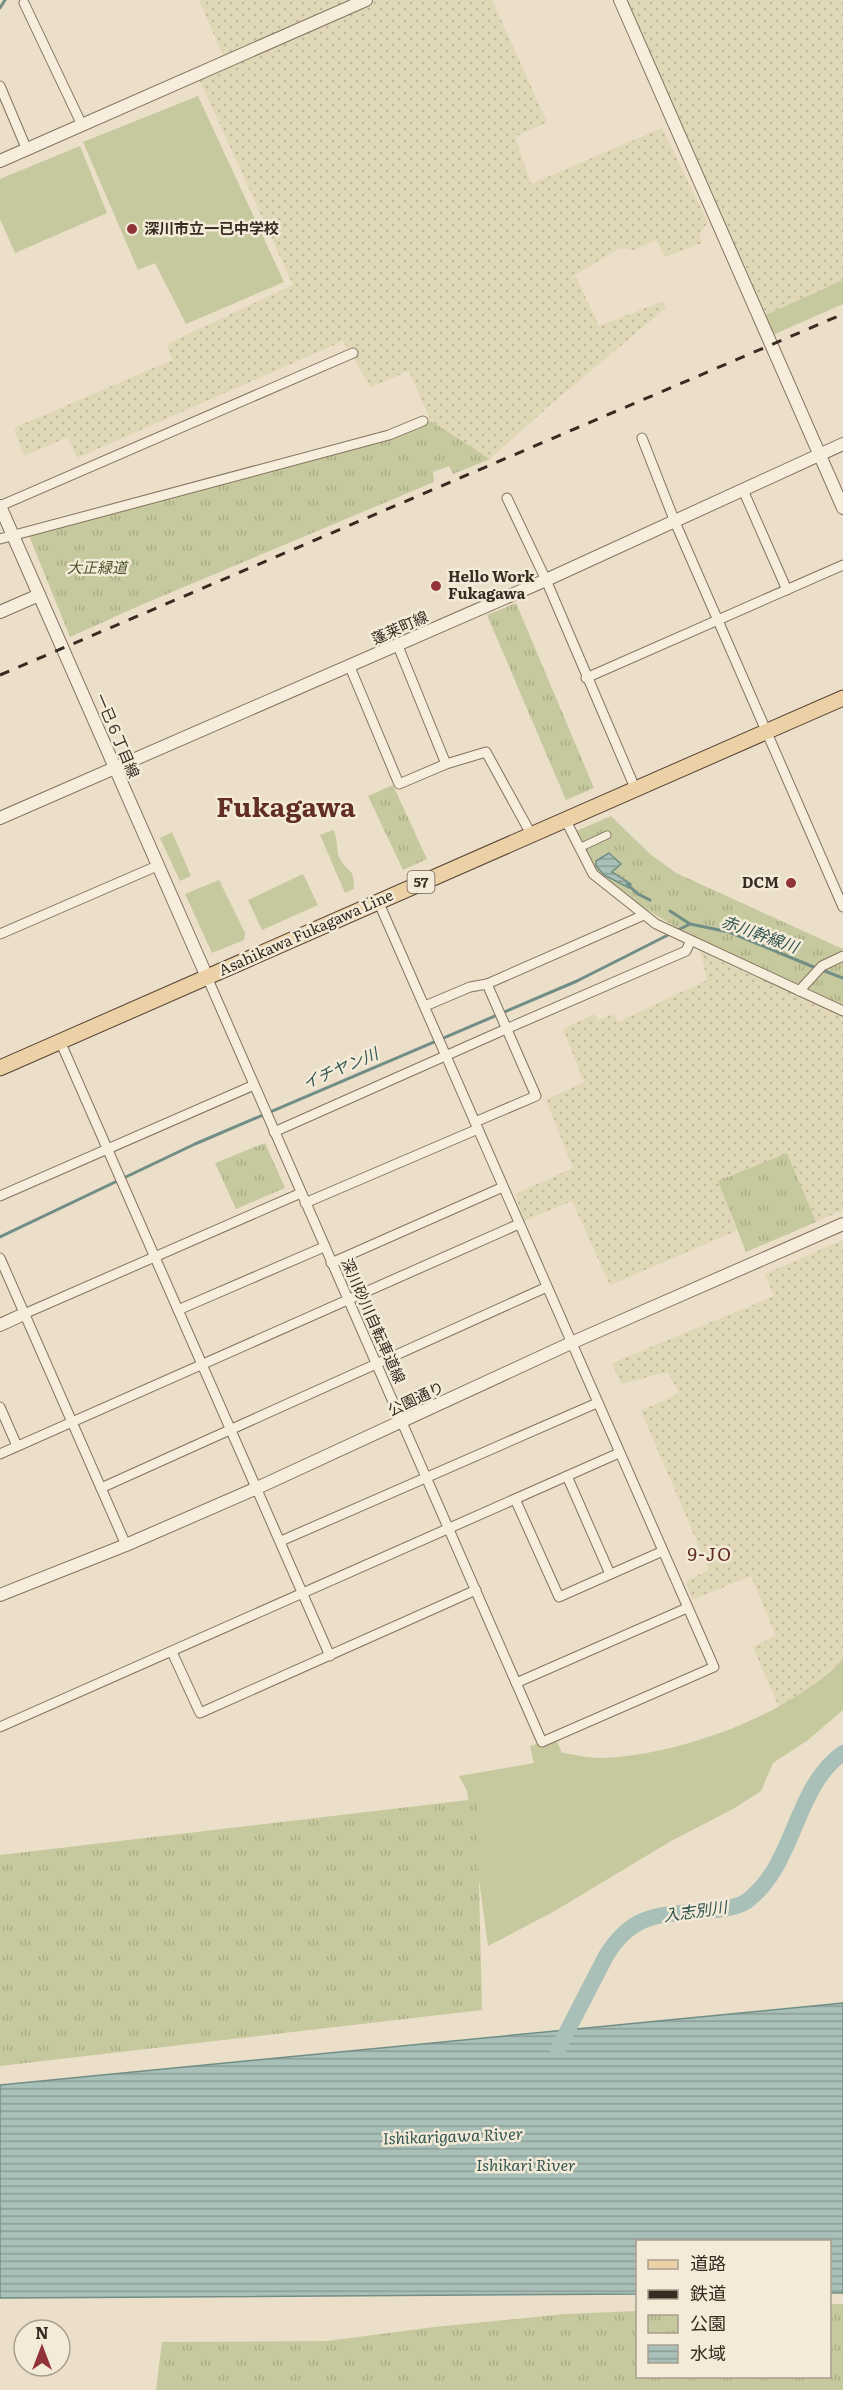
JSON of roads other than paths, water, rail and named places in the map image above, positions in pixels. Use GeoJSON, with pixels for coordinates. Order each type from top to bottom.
{"type":"FeatureCollection","features":[{"type":"Feature","properties":{"kind":"main road","name":"Asahikawa Fukagawa Line"},"geometry":{"type":"LineString","coordinates":[[0,1068],[843,698]]}},
{"type":"Feature","properties":{"kind":"street"},"geometry":{"type":"LineString","coordinates":[[0,161],[366,0]]}},
{"type":"Feature","properties":{"kind":"street"},"geometry":{"type":"LineString","coordinates":[[620,0],[843,508]]}},
{"type":"Feature","properties":{"kind":"street"},"geometry":{"type":"LineString","coordinates":[[24,3],[82,125]]}},
{"type":"Feature","properties":{"kind":"street"},"geometry":{"type":"LineString","coordinates":[[0,86],[27,150]]}},
{"type":"Feature","properties":{"kind":"street"},"geometry":{"type":"LineString","coordinates":[[0,506],[353,352]]}},
{"type":"Feature","properties":{"kind":"street"},"geometry":{"type":"LineString","coordinates":[[0,539],[389,435],[423,421]]}},
{"type":"Feature","properties":{"kind":"street"},"geometry":{"type":"LineString","coordinates":[[642,438],[675,522],[843,907]]}},
{"type":"Feature","properties":{"kind":"street","name":"蓬莱町線"},"geometry":{"type":"LineString","coordinates":[[0,818],[398,646],[843,444]]}},
{"type":"Feature","properties":{"kind":"street"},"geometry":{"type":"LineString","coordinates":[[743,490],[787,590]]}},
{"type":"Feature","properties":{"kind":"street"},"geometry":{"type":"LineString","coordinates":[[507,498],[546,580],[635,788]]}},
{"type":"Feature","properties":{"kind":"street","name":"一已６丁目線"},"geometry":{"type":"LineString","coordinates":[[0,506],[207,977]]}},
{"type":"Feature","properties":{"kind":"street"},"geometry":{"type":"LineString","coordinates":[[586,678],[843,565]]}},
{"type":"Feature","properties":{"kind":"street"},"geometry":{"type":"LineString","coordinates":[[0,612],[39,595]]}},
{"type":"Feature","properties":{"kind":"street"},"geometry":{"type":"LineString","coordinates":[[398,646],[446,764]]}},
{"type":"Feature","properties":{"kind":"street"},"geometry":{"type":"LineString","coordinates":[[350,667],[399,784],[446,764],[486,752],[531,834]]}},
{"type":"Feature","properties":{"kind":"street"},"geometry":{"type":"LineString","coordinates":[[566,819],[593,874],[656,924],[690,942],[843,1011]]}},
{"type":"Feature","properties":{"kind":"street"},"geometry":{"type":"LineString","coordinates":[[579,848],[607,835]]}},
{"type":"Feature","properties":{"kind":"street"},"geometry":{"type":"LineString","coordinates":[[0,934],[157,866]]}},
{"type":"Feature","properties":{"kind":"street"},"geometry":{"type":"LineString","coordinates":[[378,901],[448,1056],[687,1608],[516,1683]]}},
{"type":"Feature","properties":{"kind":"street"},"geometry":{"type":"LineString","coordinates":[[425,1006],[470,987],[487,984],[644,915]]}},
{"type":"Feature","properties":{"kind":"street"},"geometry":{"type":"LineString","coordinates":[[274,1132],[686,951],[690,942]]}},
{"type":"Feature","properties":{"kind":"street"},"geometry":{"type":"LineString","coordinates":[[799,991],[822,966],[843,956]]}},
{"type":"Feature","properties":{"kind":"street","name":"深川砂川自転車道線"},"geometry":{"type":"LineString","coordinates":[[207,977],[542,1742],[714,1667],[687,1608]]}},
{"type":"Feature","properties":{"kind":"street"},"geometry":{"type":"LineString","coordinates":[[305,1203],[536,1096],[487,984]]}},
{"type":"Feature","properties":{"kind":"street"},"geometry":{"type":"LineString","coordinates":[[60,1041],[330,1656]]}},
{"type":"Feature","properties":{"kind":"street"},"geometry":{"type":"LineString","coordinates":[[0,1196],[254,1085]]}},
{"type":"Feature","properties":{"kind":"street"},"geometry":{"type":"LineString","coordinates":[[331,1263],[503,1187]]}},
{"type":"Feature","properties":{"kind":"street"},"geometry":{"type":"LineString","coordinates":[[0,1325],[301,1193]]}},
{"type":"Feature","properties":{"kind":"street"},"geometry":{"type":"LineString","coordinates":[[0,1454],[519,1224]]}},
{"type":"Feature","properties":{"kind":"street","name":"公園通り"},"geometry":{"type":"LineString","coordinates":[[0,1595],[126,1545],[257,1488],[571,1343],[843,1224]]}},
{"type":"Feature","properties":{"kind":"street"},"geometry":{"type":"LineString","coordinates":[[178,1310],[324,1247]]}},
{"type":"Feature","properties":{"kind":"street"},"geometry":{"type":"LineString","coordinates":[[0,1258],[126,1545]]}},
{"type":"Feature","properties":{"kind":"street"},"geometry":{"type":"LineString","coordinates":[[101,1488],[547,1287]]}},
{"type":"Feature","properties":{"kind":"street"},"geometry":{"type":"LineString","coordinates":[[281,1541],[597,1403]]}},
{"type":"Feature","properties":{"kind":"street"},"geometry":{"type":"LineString","coordinates":[[0,1407],[17,1446]]}},
{"type":"Feature","properties":{"kind":"street"},"geometry":{"type":"LineString","coordinates":[[0,1727],[619,1453]]}},
{"type":"Feature","properties":{"kind":"street"},"geometry":{"type":"LineString","coordinates":[[567,1476],[610,1574]]}},
{"type":"Feature","properties":{"kind":"street"},"geometry":{"type":"LineString","coordinates":[[515,1499],[559,1597],[663,1551]]}},
{"type":"Feature","properties":{"kind":"street"},"geometry":{"type":"LineString","coordinates":[[172,1652],[200,1713],[476,1590]]}},
{"type":"Feature","properties":{"kind":"water"},"geometry":{"type":"Polygon","coordinates":[[[609,853],[621,864],[612,872],[631,884],[629,888],[604,875],[596,866],[596,861],[609,853]]]}},
{"type":"Feature","properties":{"kind":"water","name":"Ishikari River"},"geometry":{"type":"Polygon","coordinates":[[[843,2003],[843,2293],[831,2293],[831,2240],[636,2240],[636,2294],[0,2298],[0,2085],[843,2003]]]}},
{"type":"Feature","properties":{"kind":"waterway"},"geometry":{"type":"LineString","coordinates":[[0,8],[5,0]]}},
{"type":"Feature","properties":{"kind":"waterway","name":"赤川幹線川"},"geometry":{"type":"LineString","coordinates":[[627,884],[638,894],[650,900]]}},
{"type":"Feature","properties":{"kind":"waterway","name":"赤川幹線川"},"geometry":{"type":"LineString","coordinates":[[670,911],[690,924],[729,932],[816,968]]}},
{"type":"Feature","properties":{"kind":"waterway","name":"イチヤン川"},"geometry":{"type":"LineString","coordinates":[[676,931],[690,924]]}},
{"type":"Feature","properties":{"kind":"waterway","name":"イチヤン川"},"geometry":{"type":"LineString","coordinates":[[0,1237],[195,1144],[577,981],[670,934]]}},
{"type":"Feature","properties":{"kind":"waterway","name":"赤川幹線川"},"geometry":{"type":"LineString","coordinates":[[822,970],[843,978]]}},
{"type":"Feature","properties":{"kind":"waterway","name":"入志別川"},"geometry":{"type":"LineString","coordinates":[[558,2049],[606,1956],[617,1940],[629,1929],[641,1921],[668,1914],[737,1906],[747,1901],[763,1885],[776,1867],[814,1785],[843,1753]]}},
{"type":"Feature","properties":{"kind":"railway"},"geometry":{"type":"LineString","coordinates":[[0,675],[843,314]]}},
{"type":"Feature","properties":{"kind":"place","name":"深川市立一已中学校"},"geometry":{"type":"Point","coordinates":[132,229]}},
{"type":"Feature","properties":{"kind":"place","name":"Hello Work Fukagawa"},"geometry":{"type":"Point","coordinates":[436,586]}},
{"type":"Feature","properties":{"kind":"place","name":"DCM"},"geometry":{"type":"Point","coordinates":[791,883]}},
{"type":"Feature","properties":{"kind":"district","name":"Fukagawa"},"geometry":{"type":"Point","coordinates":[286,808]}},
{"type":"Feature","properties":{"kind":"district","name":"9-JO"},"geometry":{"type":"Point","coordinates":[710,1555]}},
{"type":"Feature","properties":{"kind":"park label","name":"大正緑道"},"geometry":{"type":"Point","coordinates":[97,568]}},
{"type":"Feature","properties":{"kind":"water label","name":"Ishikarigawa River"},"geometry":{"type":"Point","coordinates":[453,2136]}}]}
